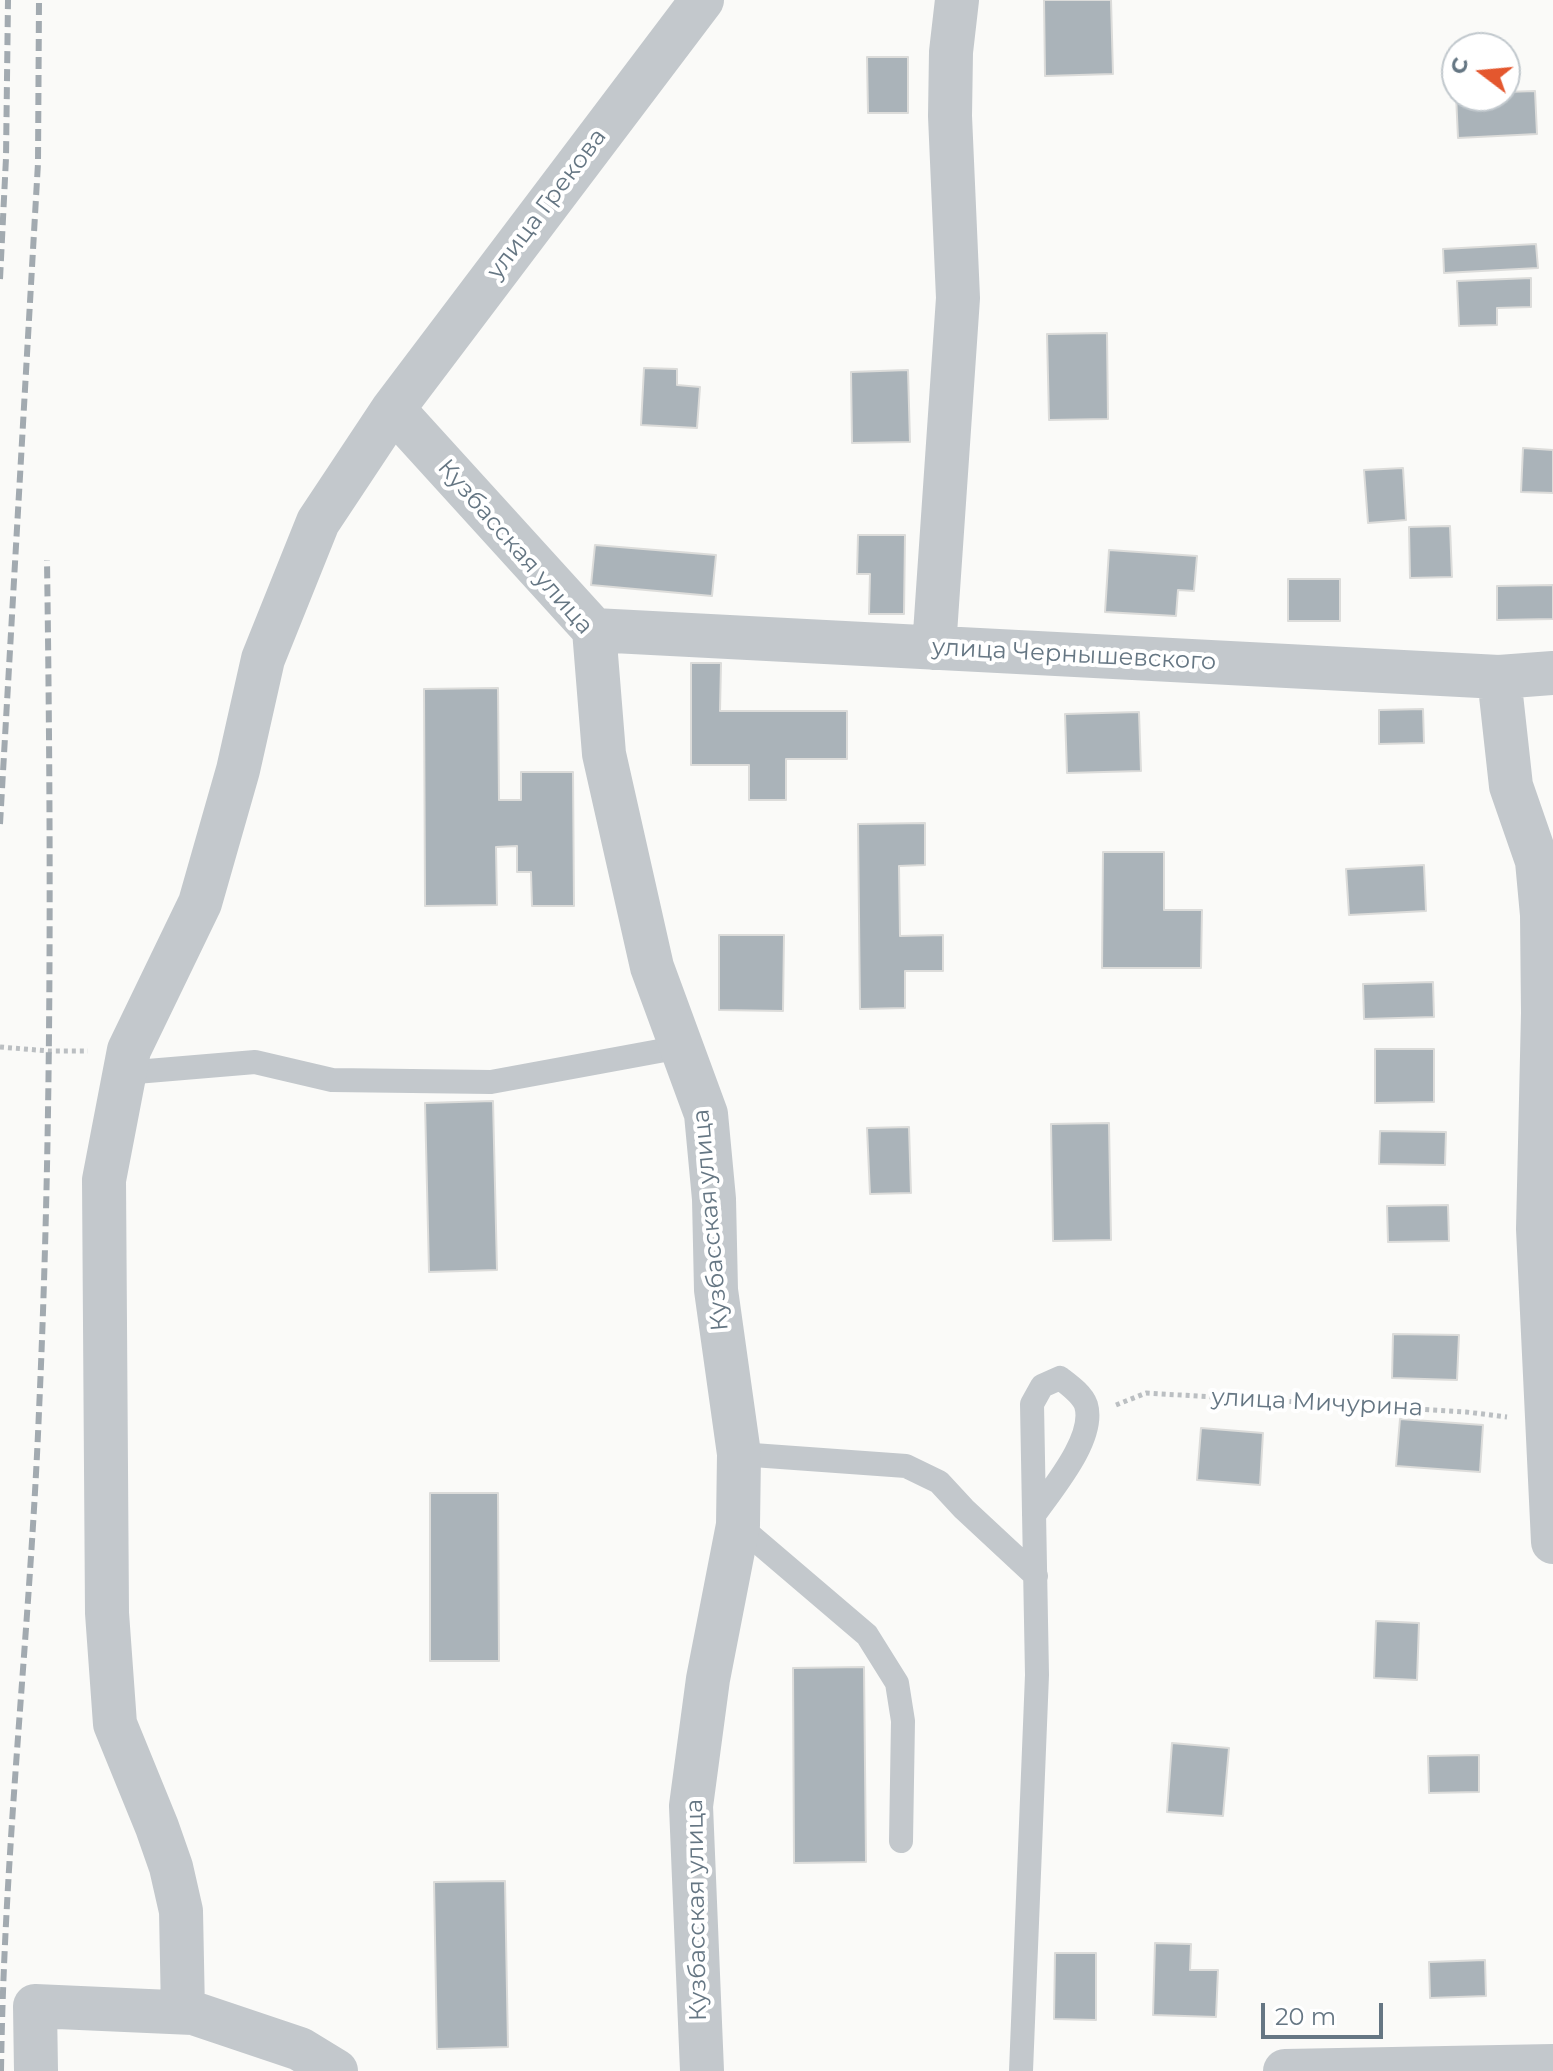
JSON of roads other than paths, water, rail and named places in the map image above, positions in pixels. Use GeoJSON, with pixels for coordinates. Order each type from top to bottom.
{"type":"FeatureCollection","features":[{"type":"Feature","properties":{"kind":"street","name":"улица Грекова"},"geometry":{"type":"LineString","coordinates":[[183,2012],[181,1911],[171,1867],[157,1827],[115,1724],[107,1613],[104,1180],[127,1062],[200,903],[238,770],[263,659],[318,522],[393,409],[702,0]]}},
{"type":"Feature","properties":{"kind":"street"},"geometry":{"type":"LineString","coordinates":[[934,648],[958,298],[950,116],[951,52],[957,0]]}},
{"type":"Feature","properties":{"kind":"street","name":"Кузбасская улица"},"geometry":{"type":"LineString","coordinates":[[393,409],[594,630],[604,754],[652,967],[706,1114],[714,1199],[716,1290],[739,1454],[738,1525],[708,1679],[691,1806],[702,2071]]}},
{"type":"Feature","properties":{"kind":"street","name":"улица Чернышевского"},"geometry":{"type":"LineString","coordinates":[[594,630],[1499,677],[1553,673]]}},
{"type":"Feature","properties":{"kind":"street"},"geometry":{"type":"LineString","coordinates":[[1499,677],[1511,786],[1537,861],[1542,915],[1538,1229],[1550,1423],[1553,1542]]}},
{"type":"Feature","properties":{"kind":"street"},"geometry":{"type":"LineString","coordinates":[[36,2071],[35,2006],[183,2012],[300,2049],[336,2071]]}},
{"type":"Feature","properties":{"kind":"street"},"geometry":{"type":"LineString","coordinates":[[1285,2071],[1553,2066]]}},
{"type":"Feature","properties":{"kind":"lane"},"geometry":{"type":"LineString","coordinates":[[127,1062],[255,1062],[332,1080],[491,1082],[681,1047]]}},
{"type":"Feature","properties":{"kind":"lane"},"geometry":{"type":"LineString","coordinates":[[1021,2071],[1037,1675],[1036,1576],[1034,1515],[1032,1404],[1042,1386],[1060,1378],[1085,1402],[1088,1421],[1079,1447],[1034,1515]]}},
{"type":"Feature","properties":{"kind":"lane"},"geometry":{"type":"LineString","coordinates":[[739,1454],[906,1466],[939,1482],[1036,1576]]}},
{"type":"Feature","properties":{"kind":"lane"},"geometry":{"type":"LineString","coordinates":[[738,1525],[867,1635],[897,1683],[903,1721],[901,1841]]}},
{"type":"Feature","properties":{"kind":"railway"},"geometry":{"type":"LineString","coordinates":[[0,279],[6,158],[8,0]]}},
{"type":"Feature","properties":{"kind":"railway"},"geometry":{"type":"LineString","coordinates":[[0,824],[38,163],[39,0]]}},
{"type":"Feature","properties":{"kind":"railway"},"geometry":{"type":"LineString","coordinates":[[1,2071],[7,1906],[35,1493],[43,1305],[49,986],[47,560]]}}]}
